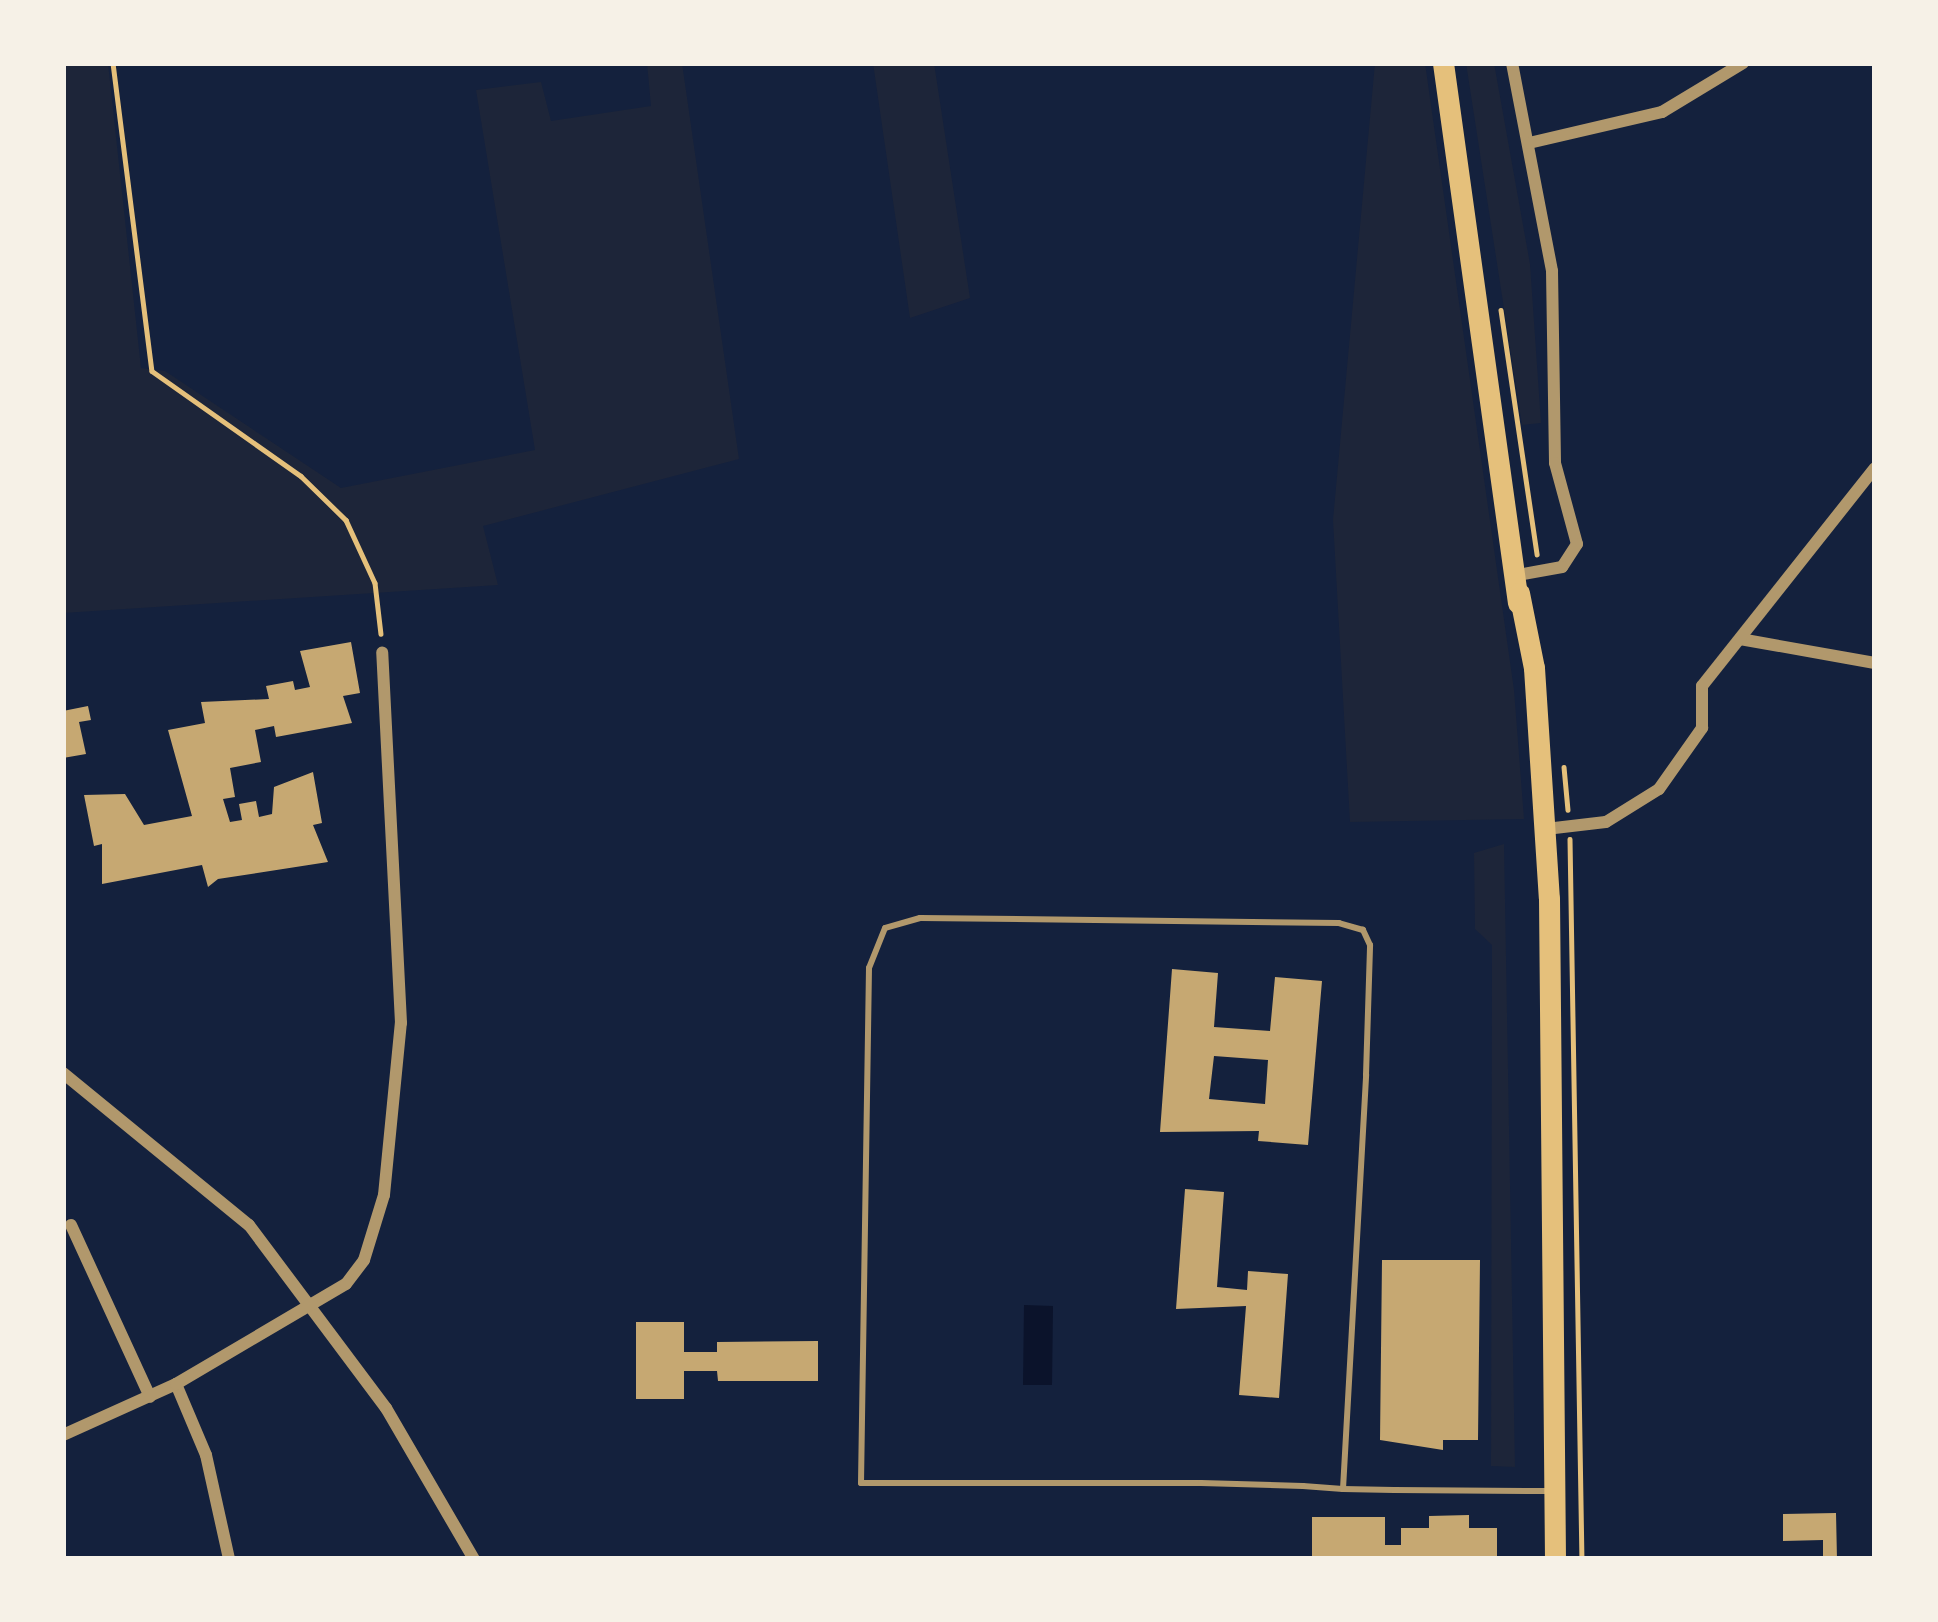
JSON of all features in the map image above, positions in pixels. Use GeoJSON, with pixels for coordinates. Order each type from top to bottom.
{"type":"FeatureCollection","features":[{"type":"Feature","properties":{"kind":"main road"},"geometry":{"type":"LineString","coordinates":[[1443,63],[1526,580],[1520,651],[1535,702],[1558,828],[1556,1559]]}},
{"type":"Feature","properties":{"kind":"street"},"geometry":{"type":"LineString","coordinates":[[1512,63],[1552,271],[1557,478],[1577,544],[1570,562],[1526,580]]}},
{"type":"Feature","properties":{"kind":"street"},"geometry":{"type":"LineString","coordinates":[[1529,143],[1662,112],[1743,63]]}},
{"type":"Feature","properties":{"kind":"street"},"geometry":{"type":"LineString","coordinates":[[1558,828],[1606,822],[1659,789],[1702,728],[1702,686],[1875,468]]}},
{"type":"Feature","properties":{"kind":"street"},"geometry":{"type":"LineString","coordinates":[[1740,640],[1875,663]]}},
{"type":"Feature","properties":{"kind":"street"},"geometry":{"type":"LineString","coordinates":[[63,1435],[176,1384],[346,1284],[364,1260],[384,1195],[401,1000],[382,652]]}},
{"type":"Feature","properties":{"kind":"street"},"geometry":{"type":"LineString","coordinates":[[63,1073],[249,1226],[421,1461],[474,1559]]}},
{"type":"Feature","properties":{"kind":"street"},"geometry":{"type":"LineString","coordinates":[[71,1225],[150,1397]]}},
{"type":"Feature","properties":{"kind":"street"},"geometry":{"type":"LineString","coordinates":[[176,1384],[206,1455],[229,1559]]}},
{"type":"Feature","properties":{"kind":"lane"},"geometry":{"type":"LineString","coordinates":[[1343,1489],[1367,935],[1339,923],[1156,920],[920,918],[885,928],[868,968],[861,1483],[1343,1489],[1554,1491]]}},
{"type":"Feature","properties":{"kind":"path"},"geometry":{"type":"LineString","coordinates":[[113,63],[152,371],[301,476],[346,520],[375,583],[382,652]]}},
{"type":"Feature","properties":{"kind":"path"},"geometry":{"type":"LineString","coordinates":[[1498,297],[1526,580]]}},
{"type":"Feature","properties":{"kind":"path"},"geometry":{"type":"LineString","coordinates":[[1563,757],[1558,828],[1582,1559]]}},
{"type":"Feature","properties":{"kind":"shaded area"},"geometry":{"type":"Polygon","coordinates":[[[63,63],[108,63],[141,368],[165,371],[341,488],[535,450],[476,90],[541,82],[551,121],[651,106],[647,63],[682,63],[739,459],[483,526],[498,585],[63,613],[63,63]]]}},
{"type":"Feature","properties":{"kind":"shaded area"},"geometry":{"type":"Polygon","coordinates":[[[873,63],[934,63],[970,298],[910,318],[873,63]]]}},
{"type":"Feature","properties":{"kind":"shaded area"},"geometry":{"type":"Polygon","coordinates":[[[1375,63],[1425,63],[1514,690],[1524,819],[1350,822],[1333,520],[1375,63]]]}},
{"type":"Feature","properties":{"kind":"shaded area"},"geometry":{"type":"Polygon","coordinates":[[[1466,63],[1494,63],[1530,264],[1541,423],[1522,425],[1466,63]]]}},
{"type":"Feature","properties":{"kind":"shaded area"},"geometry":{"type":"Polygon","coordinates":[[[1504,844],[1515,1467],[1491,1466],[1492,945],[1475,929],[1474,853],[1504,844]]]}},
{"type":"Feature","properties":{"kind":"shaded area"},"geometry":{"type":"Polygon","coordinates":[[[1024,1305],[1053,1306],[1052,1385],[1023,1385],[1024,1305]]]}},
{"type":"Feature","properties":{"kind":"building"},"geometry":{"type":"Polygon","coordinates":[[[351,642],[360,693],[343,696],[352,723],[276,737],[274,726],[255,730],[261,762],[230,768],[235,797],[223,799],[230,822],[242,820],[239,804],[256,801],[259,817],[272,814],[274,787],[313,772],[322,823],[313,825],[328,862],[218,879],[208,887],[202,865],[102,884],[102,844],[94,846],[84,795],[125,794],[144,825],[192,816],[168,730],[205,723],[201,702],[269,699],[266,686],[293,681],[295,690],[310,687],[300,651],[351,642]]]}},
{"type":"Feature","properties":{"kind":"building"},"geometry":{"type":"Polygon","coordinates":[[[88,706],[91,720],[79,722],[86,754],[63,758],[63,711],[88,706]]]}},
{"type":"Feature","properties":{"kind":"building"},"geometry":{"type":"Polygon","coordinates":[[[1172,969],[1218,973],[1214,1027],[1270,1031],[1275,977],[1322,981],[1308,1145],[1258,1141],[1259,1131],[1160,1132],[1172,969]],[[1214,1056],[1209,1099],[1265,1104],[1268,1060],[1214,1056]]]}},
{"type":"Feature","properties":{"kind":"building"},"geometry":{"type":"Polygon","coordinates":[[[1185,1189],[1224,1192],[1217,1287],[1247,1290],[1248,1271],[1288,1274],[1279,1398],[1239,1395],[1246,1306],[1176,1309],[1185,1189]]]}},
{"type":"Feature","properties":{"kind":"building"},"geometry":{"type":"Polygon","coordinates":[[[1382,1260],[1480,1260],[1478,1440],[1443,1440],[1443,1450],[1380,1440],[1382,1260]]]}},
{"type":"Feature","properties":{"kind":"building"},"geometry":{"type":"Polygon","coordinates":[[[636,1322],[684,1322],[684,1352],[717,1352],[717,1342],[818,1341],[818,1381],[718,1381],[717,1371],[684,1371],[684,1399],[636,1399],[636,1322]]]}},
{"type":"Feature","properties":{"kind":"building"},"geometry":{"type":"Polygon","coordinates":[[[1836,1513],[1837,1559],[1823,1559],[1823,1540],[1783,1541],[1783,1514],[1836,1513]]]}},
{"type":"Feature","properties":{"kind":"building"},"geometry":{"type":"Polygon","coordinates":[[[1469,1515],[1469,1528],[1497,1528],[1497,1559],[1312,1559],[1312,1517],[1385,1517],[1385,1545],[1401,1545],[1401,1528],[1429,1528],[1429,1516],[1469,1515]]]}}]}
